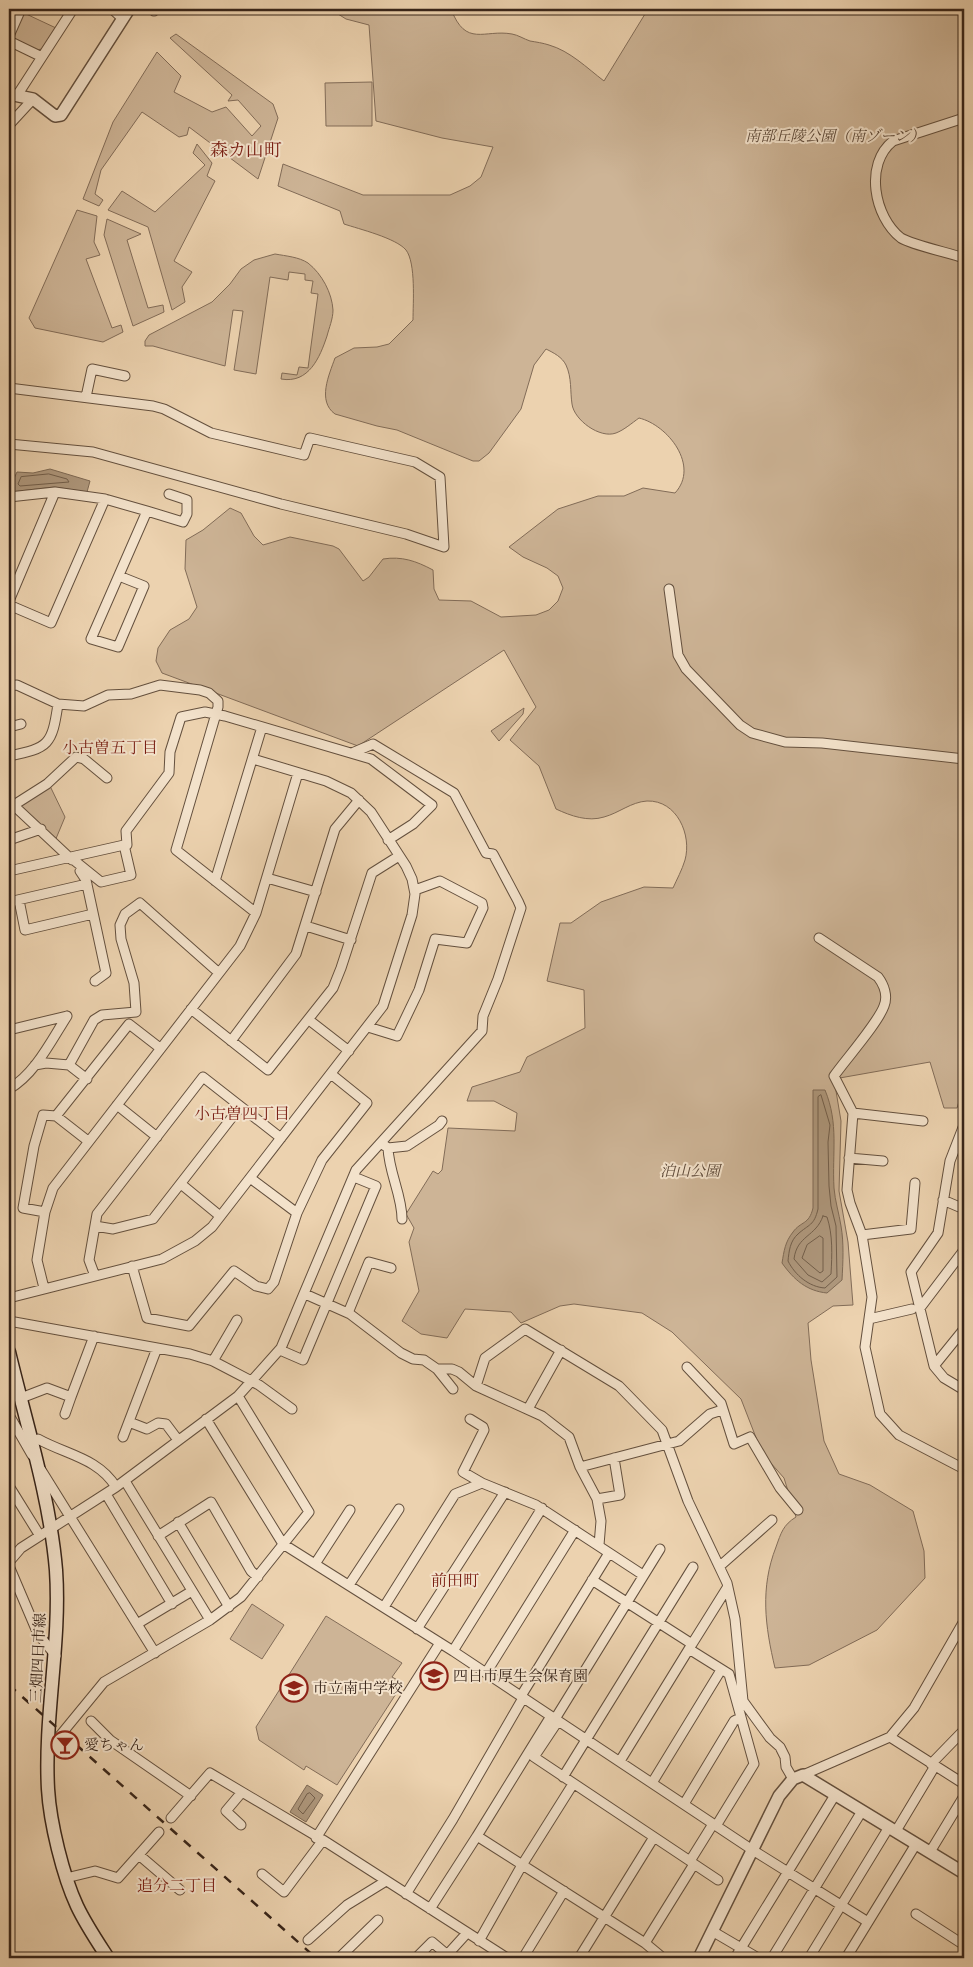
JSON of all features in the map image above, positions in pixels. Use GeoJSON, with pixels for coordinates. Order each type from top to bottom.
{"type":"FeatureCollection","features":[{"type":"Feature","properties":{"kind":"main road","name":"三畑四日市線"},"geometry":{"type":"LineString","coordinates":[[9,1352],[11,1376],[21,1398],[50,1528],[56,1570],[56,1656],[48,1790],[66,1878],[76,1905],[103,1956]]}},
{"type":"Feature","properties":{"kind":"street"},"geometry":{"type":"LineString","coordinates":[[9,36],[22,9]]}},
{"type":"Feature","properties":{"kind":"street"},"geometry":{"type":"LineString","coordinates":[[74,9],[42,57],[13,94],[33,100],[55,116],[60,115],[126,14],[112,9]]}},
{"type":"Feature","properties":{"kind":"street"},"geometry":{"type":"LineString","coordinates":[[9,42],[42,57]]}},
{"type":"Feature","properties":{"kind":"street"},"geometry":{"type":"LineString","coordinates":[[9,125],[33,100]]}},
{"type":"Feature","properties":{"kind":"street"},"geometry":{"type":"LineString","coordinates":[[964,118],[892,141],[884,150],[879,160],[876,182],[879,205],[888,221],[902,238],[964,258]]}},
{"type":"Feature","properties":{"kind":"street"},"geometry":{"type":"LineString","coordinates":[[86,397],[92,370],[125,376]]}},
{"type":"Feature","properties":{"kind":"street"},"geometry":{"type":"LineString","coordinates":[[9,388],[164,409],[211,433],[282,451],[304,455],[310,438],[420,464],[440,477],[444,547],[406,534],[282,504],[93,452],[9,444]]}},
{"type":"Feature","properties":{"kind":"street"},"geometry":{"type":"LineString","coordinates":[[9,497],[55,492],[105,499],[183,522],[187,514],[186,500],[169,494]]}},
{"type":"Feature","properties":{"kind":"street"},"geometry":{"type":"LineString","coordinates":[[55,492],[9,603],[51,623],[105,499]]}},
{"type":"Feature","properties":{"kind":"street"},"geometry":{"type":"LineString","coordinates":[[119,576],[144,586],[118,647],[91,639],[147,511]]}},
{"type":"Feature","properties":{"kind":"street"},"geometry":{"type":"LineString","coordinates":[[669,589],[678,655],[686,669],[746,729],[764,738],[785,742],[822,743],[964,759]]}},
{"type":"Feature","properties":{"kind":"street"},"geometry":{"type":"LineString","coordinates":[[9,686],[17,685],[58,704],[84,706],[108,695],[132,694],[160,684],[209,693],[218,701],[216,714],[176,850],[256,913]]}},
{"type":"Feature","properties":{"kind":"street"},"geometry":{"type":"LineString","coordinates":[[9,756],[37,750],[47,742],[56,720],[58,704]]}},
{"type":"Feature","properties":{"kind":"street"},"geometry":{"type":"LineString","coordinates":[[9,871],[128,845],[126,831],[169,773],[170,752],[181,717],[205,712],[371,759],[432,805],[413,824],[388,840]]}},
{"type":"Feature","properties":{"kind":"street"},"geometry":{"type":"LineString","coordinates":[[9,726],[21,724]]}},
{"type":"Feature","properties":{"kind":"street"},"geometry":{"type":"LineString","coordinates":[[215,881],[262,727]]}},
{"type":"Feature","properties":{"kind":"street"},"geometry":{"type":"LineString","coordinates":[[352,753],[373,744],[454,793],[486,853],[493,854]]}},
{"type":"Feature","properties":{"kind":"street"},"geometry":{"type":"LineString","coordinates":[[107,778],[84,759],[76,756],[47,784],[11,803],[70,857],[101,882],[131,875],[124,845]]}},
{"type":"Feature","properties":{"kind":"street"},"geometry":{"type":"LineString","coordinates":[[9,1298],[173,1255],[196,1241],[212,1228],[383,1006],[412,915],[415,890],[406,866],[371,812],[359,800],[340,787],[252,759]]}},
{"type":"Feature","properties":{"kind":"street"},"geometry":{"type":"LineString","coordinates":[[44,1288],[37,1260],[45,1212],[53,1188],[219,974],[244,938],[256,913],[298,773]]}},
{"type":"Feature","properties":{"kind":"street"},"geometry":{"type":"LineString","coordinates":[[231,1041],[296,954],[335,829],[359,800]]}},
{"type":"Feature","properties":{"kind":"street"},"geometry":{"type":"LineString","coordinates":[[9,1562],[20,1548],[125,1481],[238,1396],[252,1382],[280,1350],[356,1170],[384,1145],[482,1031],[483,1016],[498,979],[521,908],[476,822]]}},
{"type":"Feature","properties":{"kind":"street"},"geometry":{"type":"LineString","coordinates":[[9,840],[41,829]]}},
{"type":"Feature","properties":{"kind":"street"},"geometry":{"type":"LineString","coordinates":[[191,1009],[268,1070],[333,988],[351,940],[372,872],[399,856]]}},
{"type":"Feature","properties":{"kind":"street"},"geometry":{"type":"LineString","coordinates":[[70,857],[84,876],[87,884],[106,974],[95,981]]}},
{"type":"Feature","properties":{"kind":"street"},"geometry":{"type":"LineString","coordinates":[[267,878],[316,892]]}},
{"type":"Feature","properties":{"kind":"street"},"geometry":{"type":"LineString","coordinates":[[368,1027],[397,1036],[419,990],[435,939],[467,943],[483,908],[482,904],[440,881],[415,890]]}},
{"type":"Feature","properties":{"kind":"street"},"geometry":{"type":"LineString","coordinates":[[9,902],[87,884]]}},
{"type":"Feature","properties":{"kind":"street"},"geometry":{"type":"LineString","coordinates":[[19,900],[25,930],[93,914]]}},
{"type":"Feature","properties":{"kind":"street"},"geometry":{"type":"LineString","coordinates":[[69,1065],[94,1020],[102,1015],[136,1012],[134,983],[121,939],[120,925],[124,914],[140,903],[219,974]]}},
{"type":"Feature","properties":{"kind":"street"},"geometry":{"type":"LineString","coordinates":[[306,926],[351,940]]}},
{"type":"Feature","properties":{"kind":"street"},"geometry":{"type":"LineString","coordinates":[[819,938],[878,977],[884,990],[885,1005],[882,1011],[834,1076],[853,1113],[848,1197],[862,1235],[872,1297],[865,1347],[880,1414],[899,1435],[964,1469]]}},
{"type":"Feature","properties":{"kind":"street"},"geometry":{"type":"LineString","coordinates":[[9,1030],[67,1016],[35,1065],[9,1089]]}},
{"type":"Feature","properties":{"kind":"street"},"geometry":{"type":"LineString","coordinates":[[309,1020],[348,1051]]}},
{"type":"Feature","properties":{"kind":"street"},"geometry":{"type":"LineString","coordinates":[[56,1116],[129,1024],[160,1048]]}},
{"type":"Feature","properties":{"kind":"street"},"geometry":{"type":"LineString","coordinates":[[35,1065],[46,1063],[69,1065],[87,1079]]}},
{"type":"Feature","properties":{"kind":"street"},"geometry":{"type":"LineString","coordinates":[[132,1266],[147,1318],[189,1326],[234,1271],[256,1286],[268,1289],[274,1282],[297,1213],[322,1160],[367,1103],[331,1074]]}},
{"type":"Feature","properties":{"kind":"street"},"geometry":{"type":"LineString","coordinates":[[95,1276],[89,1260],[97,1214],[203,1077],[281,1138]]}},
{"type":"Feature","properties":{"kind":"street"},"geometry":{"type":"LineString","coordinates":[[117,1105],[157,1137]]}},
{"type":"Feature","properties":{"kind":"street"},"geometry":{"type":"LineString","coordinates":[[95,1226],[113,1230],[153,1219],[240,1107]]}},
{"type":"Feature","properties":{"kind":"street"},"geometry":{"type":"LineString","coordinates":[[853,1113],[923,1121]]}},
{"type":"Feature","properties":{"kind":"street"},"geometry":{"type":"LineString","coordinates":[[45,1212],[23,1208],[34,1146],[43,1115],[56,1116],[88,1141]]}},
{"type":"Feature","properties":{"kind":"street"},"geometry":{"type":"LineString","coordinates":[[384,1145],[407,1146],[439,1125],[442,1120]]}},
{"type":"Feature","properties":{"kind":"street"},"geometry":{"type":"LineString","coordinates":[[964,1125],[950,1161],[935,1240],[915,1264],[912,1272],[916,1309],[934,1366],[944,1378],[964,1390]]}},
{"type":"Feature","properties":{"kind":"street"},"geometry":{"type":"LineString","coordinates":[[384,1145],[402,1207],[402,1219]]}},
{"type":"Feature","properties":{"kind":"street"},"geometry":{"type":"LineString","coordinates":[[849,1158],[883,1161]]}},
{"type":"Feature","properties":{"kind":"street"},"geometry":{"type":"LineString","coordinates":[[280,1350],[303,1360],[327,1304],[376,1186],[354,1176]]}},
{"type":"Feature","properties":{"kind":"street"},"geometry":{"type":"LineString","coordinates":[[250,1178],[297,1213]]}},
{"type":"Feature","properties":{"kind":"street"},"geometry":{"type":"LineString","coordinates":[[862,1235],[911,1229],[915,1183]]}},
{"type":"Feature","properties":{"kind":"street"},"geometry":{"type":"LineString","coordinates":[[180,1184],[220,1216]]}},
{"type":"Feature","properties":{"kind":"street"},"geometry":{"type":"LineString","coordinates":[[943,1200],[964,1209]]}},
{"type":"Feature","properties":{"kind":"street"},"geometry":{"type":"LineString","coordinates":[[869,1319],[916,1309],[964,1250]]}},
{"type":"Feature","properties":{"kind":"street"},"geometry":{"type":"LineString","coordinates":[[348,1313],[369,1262],[391,1268]]}},
{"type":"Feature","properties":{"kind":"street"},"geometry":{"type":"LineString","coordinates":[[305,1294],[348,1313],[401,1353],[413,1359],[424,1360],[437,1369],[453,1389]]}},
{"type":"Feature","properties":{"kind":"street"},"geometry":{"type":"LineString","coordinates":[[213,1361],[237,1320]]}},
{"type":"Feature","properties":{"kind":"street"},"geometry":{"type":"LineString","coordinates":[[9,1321],[157,1348],[213,1361],[252,1382],[292,1409]]}},
{"type":"Feature","properties":{"kind":"street"},"geometry":{"type":"LineString","coordinates":[[476,1386],[485,1358],[525,1329],[619,1386],[662,1430],[669,1445],[688,1501],[720,1566],[727,1588],[735,1619],[743,1701],[770,1738],[780,1747],[785,1757],[786,1767],[798,1777],[835,1795],[930,1852],[963,1868]]}},
{"type":"Feature","properties":{"kind":"street"},"geometry":{"type":"LineString","coordinates":[[934,1366],[964,1329]]}},
{"type":"Feature","properties":{"kind":"street"},"geometry":{"type":"LineString","coordinates":[[65,1414],[94,1336]]}},
{"type":"Feature","properties":{"kind":"street"},"geometry":{"type":"LineString","coordinates":[[124,1437],[157,1348]]}},
{"type":"Feature","properties":{"kind":"street"},"geometry":{"type":"LineString","coordinates":[[528,1409],[561,1350]]}},
{"type":"Feature","properties":{"kind":"street"},"geometry":{"type":"LineString","coordinates":[[687,1367],[721,1403],[734,1444],[750,1437],[780,1488],[798,1510]]}},
{"type":"Feature","properties":{"kind":"street"},"geometry":{"type":"LineString","coordinates":[[437,1369],[452,1369],[458,1372],[476,1386],[542,1416],[569,1437],[580,1467],[597,1499],[601,1521],[599,1545]]}},
{"type":"Feature","properties":{"kind":"street"},"geometry":{"type":"LineString","coordinates":[[21,1398],[47,1388],[71,1397]]}},
{"type":"Feature","properties":{"kind":"street"},"geometry":{"type":"LineString","coordinates":[[49,1749],[104,1682],[210,1620],[242,1597],[309,1512],[238,1396]]}},
{"type":"Feature","properties":{"kind":"street"},"geometry":{"type":"LineString","coordinates":[[580,1467],[679,1441],[710,1414],[722,1410]]}},
{"type":"Feature","properties":{"kind":"street"},"geometry":{"type":"LineString","coordinates":[[9,1415],[35,1462],[71,1515],[155,1653]]}},
{"type":"Feature","properties":{"kind":"street"},"geometry":{"type":"LineString","coordinates":[[206,1419],[283,1544],[440,1643],[715,1825],[868,1922]]}},
{"type":"Feature","properties":{"kind":"street"},"geometry":{"type":"LineString","coordinates":[[470,1419],[483,1427],[484,1430],[463,1472],[482,1483],[542,1508],[644,1575]]}},
{"type":"Feature","properties":{"kind":"street"},"geometry":{"type":"LineString","coordinates":[[129,1422],[147,1429],[158,1423],[166,1424],[178,1440]]}},
{"type":"Feature","properties":{"kind":"street"},"geometry":{"type":"LineString","coordinates":[[31,1444],[38,1439],[94,1464],[108,1474],[116,1487]]}},
{"type":"Feature","properties":{"kind":"street"},"geometry":{"type":"LineString","coordinates":[[597,1499],[620,1495],[614,1458]]}},
{"type":"Feature","properties":{"kind":"street"},"geometry":{"type":"LineString","coordinates":[[125,1481],[210,1620]]}},
{"type":"Feature","properties":{"kind":"street"},"geometry":{"type":"LineString","coordinates":[[384,1607],[455,1494],[482,1483]]}},
{"type":"Feature","properties":{"kind":"street"},"geometry":{"type":"LineString","coordinates":[[9,1486],[40,1536]]}},
{"type":"Feature","properties":{"kind":"street"},"geometry":{"type":"LineString","coordinates":[[417,1629],[505,1492]]}},
{"type":"Feature","properties":{"kind":"street"},"geometry":{"type":"LineString","coordinates":[[106,1494],[172,1604]]}},
{"type":"Feature","properties":{"kind":"street"},"geometry":{"type":"LineString","coordinates":[[158,1536],[210,1502],[252,1571],[258,1577]]}},
{"type":"Feature","properties":{"kind":"street"},"geometry":{"type":"LineString","coordinates":[[453,1652],[542,1508]]}},
{"type":"Feature","properties":{"kind":"street"},"geometry":{"type":"LineString","coordinates":[[349,1585],[399,1509]]}},
{"type":"Feature","properties":{"kind":"street"},"geometry":{"type":"LineString","coordinates":[[316,1564],[350,1510]]}},
{"type":"Feature","properties":{"kind":"street"},"geometry":{"type":"LineString","coordinates":[[720,1566],[772,1520]]}},
{"type":"Feature","properties":{"kind":"street"},"geometry":{"type":"LineString","coordinates":[[178,1522],[229,1607]]}},
{"type":"Feature","properties":{"kind":"street"},"geometry":{"type":"LineString","coordinates":[[486,1673],[575,1530]]}},
{"type":"Feature","properties":{"kind":"street"},"geometry":{"type":"LineString","coordinates":[[430,1909],[476,1836],[555,1719],[660,1548]]}},
{"type":"Feature","properties":{"kind":"street"},"geometry":{"type":"LineString","coordinates":[[406,1894],[457,1812],[522,1697],[609,1553]]}},
{"type":"Feature","properties":{"kind":"street"},"geometry":{"type":"LineString","coordinates":[[9,1566],[38,1634],[56,1656]]}},
{"type":"Feature","properties":{"kind":"street"},"geometry":{"type":"LineString","coordinates":[[563,1777],[693,1568]]}},
{"type":"Feature","properties":{"kind":"street"},"geometry":{"type":"LineString","coordinates":[[592,1580],[659,1623],[729,1674],[754,1764],[715,1825],[645,1943]]}},
{"type":"Feature","properties":{"kind":"street"},"geometry":{"type":"LineString","coordinates":[[620,1762],[727,1588]]}},
{"type":"Feature","properties":{"kind":"street"},"geometry":{"type":"LineString","coordinates":[[138,1624],[192,1591]]}},
{"type":"Feature","properties":{"kind":"street"},"geometry":{"type":"LineString","coordinates":[[699,1958],[751,1848],[779,1796],[798,1777],[890,1737],[914,1708],[964,1621]]}},
{"type":"Feature","properties":{"kind":"street"},"geometry":{"type":"LineString","coordinates":[[262,1874],[284,1892],[320,1839],[440,1643]]}},
{"type":"Feature","properties":{"kind":"street"},"geometry":{"type":"LineString","coordinates":[[652,1783],[721,1670]]}},
{"type":"Feature","properties":{"kind":"street"},"geometry":{"type":"LineString","coordinates":[[684,1804],[734,1721],[740,1718]]}},
{"type":"Feature","properties":{"kind":"street"},"geometry":{"type":"LineString","coordinates":[[555,1719],[534,1758],[718,1880]]}},
{"type":"Feature","properties":{"kind":"street"},"geometry":{"type":"LineString","coordinates":[[91,1721],[110,1740],[191,1796]]}},
{"type":"Feature","properties":{"kind":"street"},"geometry":{"type":"LineString","coordinates":[[809,1958],[933,1765],[964,1730]]}},
{"type":"Feature","properties":{"kind":"street"},"geometry":{"type":"LineString","coordinates":[[890,1737],[964,1784]]}},
{"type":"Feature","properties":{"kind":"street"},"geometry":{"type":"LineString","coordinates":[[171,1818],[210,1774],[320,1839],[507,1958]]}},
{"type":"Feature","properties":{"kind":"street"},"geometry":{"type":"LineString","coordinates":[[479,1940],[522,1865],[573,1784]]}},
{"type":"Feature","properties":{"kind":"street"},"geometry":{"type":"LineString","coordinates":[[240,1824],[226,1811],[242,1792]]}},
{"type":"Feature","properties":{"kind":"street"},"geometry":{"type":"LineString","coordinates":[[735,1958],[835,1795]]}},
{"type":"Feature","properties":{"kind":"street"},"geometry":{"type":"LineString","coordinates":[[930,1852],[964,1796]]}},
{"type":"Feature","properties":{"kind":"street"},"geometry":{"type":"LineString","coordinates":[[772,1958],[862,1811]]}},
{"type":"Feature","properties":{"kind":"street"},"geometry":{"type":"LineString","coordinates":[[66,1878],[95,1872],[118,1878],[159,1832]]}},
{"type":"Feature","properties":{"kind":"street"},"geometry":{"type":"LineString","coordinates":[[476,1836],[645,1943],[663,1958]]}},
{"type":"Feature","properties":{"kind":"street"},"geometry":{"type":"LineString","coordinates":[[579,1958],[654,1837]]}},
{"type":"Feature","properties":{"kind":"street"},"geometry":{"type":"LineString","coordinates":[[857,1958],[847,1956],[916,1844]]}},
{"type":"Feature","properties":{"kind":"street"},"geometry":{"type":"LineString","coordinates":[[139,1855],[180,1890]]}},
{"type":"Feature","properties":{"kind":"street"},"geometry":{"type":"LineString","coordinates":[[308,1940],[347,1905],[386,1881]]}},
{"type":"Feature","properties":{"kind":"street"},"geometry":{"type":"LineString","coordinates":[[523,1958],[564,1891]]}},
{"type":"Feature","properties":{"kind":"street"},"geometry":{"type":"LineString","coordinates":[[916,1914],[964,1945]]}},
{"type":"Feature","properties":{"kind":"street"},"geometry":{"type":"LineString","coordinates":[[339,1958],[378,1920]]}},
{"type":"Feature","properties":{"kind":"street"},"geometry":{"type":"LineString","coordinates":[[712,1931],[758,1958]]}},
{"type":"Feature","properties":{"kind":"street"},"geometry":{"type":"LineString","coordinates":[[416,1958],[432,1942],[449,1957],[467,1933]]}},
{"type":"Feature","properties":{"kind":"green space"},"geometry":{"type":"Polygon","coordinates":[[[330,9],[451,9],[463,29],[470,33],[512,34],[557,48],[578,60],[604,81],[645,14],[630,9],[964,9],[964,1085],[957,1108],[944,1108],[930,1062],[834,1079],[841,1121],[839,1191],[848,1242],[853,1305],[833,1306],[808,1323],[811,1360],[824,1441],[839,1474],[870,1485],[913,1511],[924,1551],[925,1578],[877,1630],[809,1665],[775,1668],[769,1637],[766,1592],[771,1562],[783,1530],[796,1517],[784,1478],[762,1453],[741,1399],[672,1332],[642,1313],[574,1304],[560,1306],[521,1323],[511,1312],[465,1309],[447,1338],[421,1334],[402,1321],[419,1291],[409,1242],[414,1228],[406,1214],[433,1171],[438,1174],[442,1170],[448,1128],[515,1131],[517,1113],[494,1101],[467,1101],[472,1087],[520,1072],[527,1057],[585,1028],[584,990],[547,981],[560,923],[571,923],[601,902],[644,887],[673,888],[684,864],[687,850],[684,830],[680,821],[667,806],[658,802],[636,803],[609,815],[592,819],[580,818],[556,809],[539,766],[510,740],[536,707],[504,650],[358,746],[162,673],[156,661],[158,648],[170,630],[189,619],[197,607],[185,569],[186,540],[203,530],[230,508],[241,513],[254,536],[263,545],[290,537],[333,546],[339,549],[363,581],[369,577],[383,559],[403,559],[433,570],[434,589],[439,600],[471,601],[501,617],[536,615],[549,610],[558,601],[563,588],[558,576],[509,547],[558,509],[598,496],[624,496],[643,488],[675,493],[682,482],[684,471],[682,459],[677,448],[670,438],[650,422],[639,418],[622,430],[610,434],[596,431],[583,422],[577,416],[572,404],[570,380],[566,365],[560,357],[546,349],[534,365],[521,409],[489,453],[479,461],[473,461],[397,430],[335,414],[330,409],[327,402],[326,388],[335,358],[354,348],[377,347],[389,344],[413,320],[411,264],[406,250],[401,246],[377,234],[344,224],[340,211],[278,186],[283,164],[363,195],[450,195],[470,186],[481,177],[493,147],[442,138],[376,121],[369,25],[346,19],[330,9]]]}},
{"type":"Feature","properties":{"kind":"green space"},"geometry":{"type":"Polygon","coordinates":[[[24,13],[56,28],[42,49],[26,47],[13,36],[24,13]]]}},
{"type":"Feature","properties":{"kind":"green space"},"geometry":{"type":"Polygon","coordinates":[[[176,34],[273,104],[278,118],[258,179],[189,127],[187,135],[179,137],[142,112],[101,170],[95,194],[103,200],[99,206],[83,199],[113,122],[157,52],[181,76],[174,92],[212,112],[226,107],[252,136],[261,126],[238,100],[228,101],[232,95],[170,38],[176,34]]]}},
{"type":"Feature","properties":{"kind":"green space"},"geometry":{"type":"Polygon","coordinates":[[[372,82],[372,126],[326,126],[325,83],[372,82]]]}},
{"type":"Feature","properties":{"kind":"green space"},"geometry":{"type":"Polygon","coordinates":[[[197,144],[212,163],[207,176],[215,181],[174,261],[192,272],[182,287],[185,302],[172,310],[148,227],[108,210],[122,191],[155,212],[205,165],[193,153],[197,144]]]}},
{"type":"Feature","properties":{"kind":"green space"},"geometry":{"type":"Polygon","coordinates":[[[77,210],[97,216],[94,242],[100,255],[86,259],[112,328],[121,325],[123,332],[103,342],[35,328],[29,318],[77,210]]]}},
{"type":"Feature","properties":{"kind":"green space"},"geometry":{"type":"Polygon","coordinates":[[[107,219],[141,234],[127,240],[148,308],[163,305],[164,312],[133,326],[104,235],[107,219]]]}},
{"type":"Feature","properties":{"kind":"green space"},"geometry":{"type":"Polygon","coordinates":[[[275,254],[297,258],[308,263],[322,278],[331,297],[333,313],[327,336],[317,360],[306,373],[291,379],[281,379],[282,373],[297,375],[299,367],[308,368],[318,294],[311,293],[313,281],[305,280],[305,274],[289,272],[288,280],[270,277],[256,374],[234,370],[243,311],[233,310],[225,366],[153,346],[145,346],[145,341],[149,335],[212,302],[230,284],[241,269],[254,260],[275,254]]]}},
{"type":"Feature","properties":{"kind":"green space"},"geometry":{"type":"Polygon","coordinates":[[[524,708],[523,714],[499,741],[491,731],[524,708]]]}},
{"type":"Feature","properties":{"kind":"green space"},"geometry":{"type":"Polygon","coordinates":[[[50,786],[65,817],[55,841],[18,805],[50,786]]]}},
{"type":"Feature","properties":{"kind":"green space"},"geometry":{"type":"Polygon","coordinates":[[[252,1604],[284,1625],[262,1659],[230,1639],[252,1604]]]}},
{"type":"Feature","properties":{"kind":"green space"},"geometry":{"type":"Polygon","coordinates":[[[326,1616],[402,1663],[392,1677],[403,1683],[337,1785],[306,1766],[304,1770],[259,1740],[256,1727],[326,1616]]]}},
{"type":"Feature","properties":{"kind":"water"},"geometry":{"type":"Polygon","coordinates":[[[50,469],[90,481],[87,492],[54,487],[11,492],[10,487],[17,472],[33,473],[50,469]]]}},
{"type":"Feature","properties":{"kind":"water"},"geometry":{"type":"Polygon","coordinates":[[[813,1090],[825,1090],[832,1115],[834,1188],[843,1239],[842,1280],[827,1293],[813,1290],[802,1284],[791,1275],[782,1263],[788,1239],[807,1220],[813,1208],[813,1090]]]}},
{"type":"Feature","properties":{"kind":"water"},"geometry":{"type":"Polygon","coordinates":[[[307,1785],[323,1795],[306,1822],[290,1812],[307,1785]]]}},
{"type":"Feature","properties":{"kind":"railway"},"geometry":{"type":"LineString","coordinates":[[9,1685],[316,1958]]}},
{"type":"Feature","properties":{"kind":"place","name":"四日市厚生会保育園"},"geometry":{"type":"Point","coordinates":[434,1676]}},
{"type":"Feature","properties":{"kind":"place","name":"市立南中学校"},"geometry":{"type":"Point","coordinates":[294,1688]}},
{"type":"Feature","properties":{"kind":"place","name":"愛ちゃん"},"geometry":{"type":"Point","coordinates":[65,1745]}},
{"type":"Feature","properties":{"kind":"district","name":"森カ山町"},"geometry":{"type":"Point","coordinates":[246,150]}},
{"type":"Feature","properties":{"kind":"district","name":"小古曽五丁目"},"geometry":{"type":"Point","coordinates":[110,747]}},
{"type":"Feature","properties":{"kind":"district","name":"小古曽四丁目"},"geometry":{"type":"Point","coordinates":[242,1113]}},
{"type":"Feature","properties":{"kind":"district","name":"前田町"},"geometry":{"type":"Point","coordinates":[455,1580]}},
{"type":"Feature","properties":{"kind":"district","name":"追分二丁目"},"geometry":{"type":"Point","coordinates":[177,1885]}},
{"type":"Feature","properties":{"kind":"park label","name":"南部丘陵公園（南ゾーン）"},"geometry":{"type":"Point","coordinates":[835,136]}},
{"type":"Feature","properties":{"kind":"park label","name":"泊山公園"},"geometry":{"type":"Point","coordinates":[690,1171]}}]}
